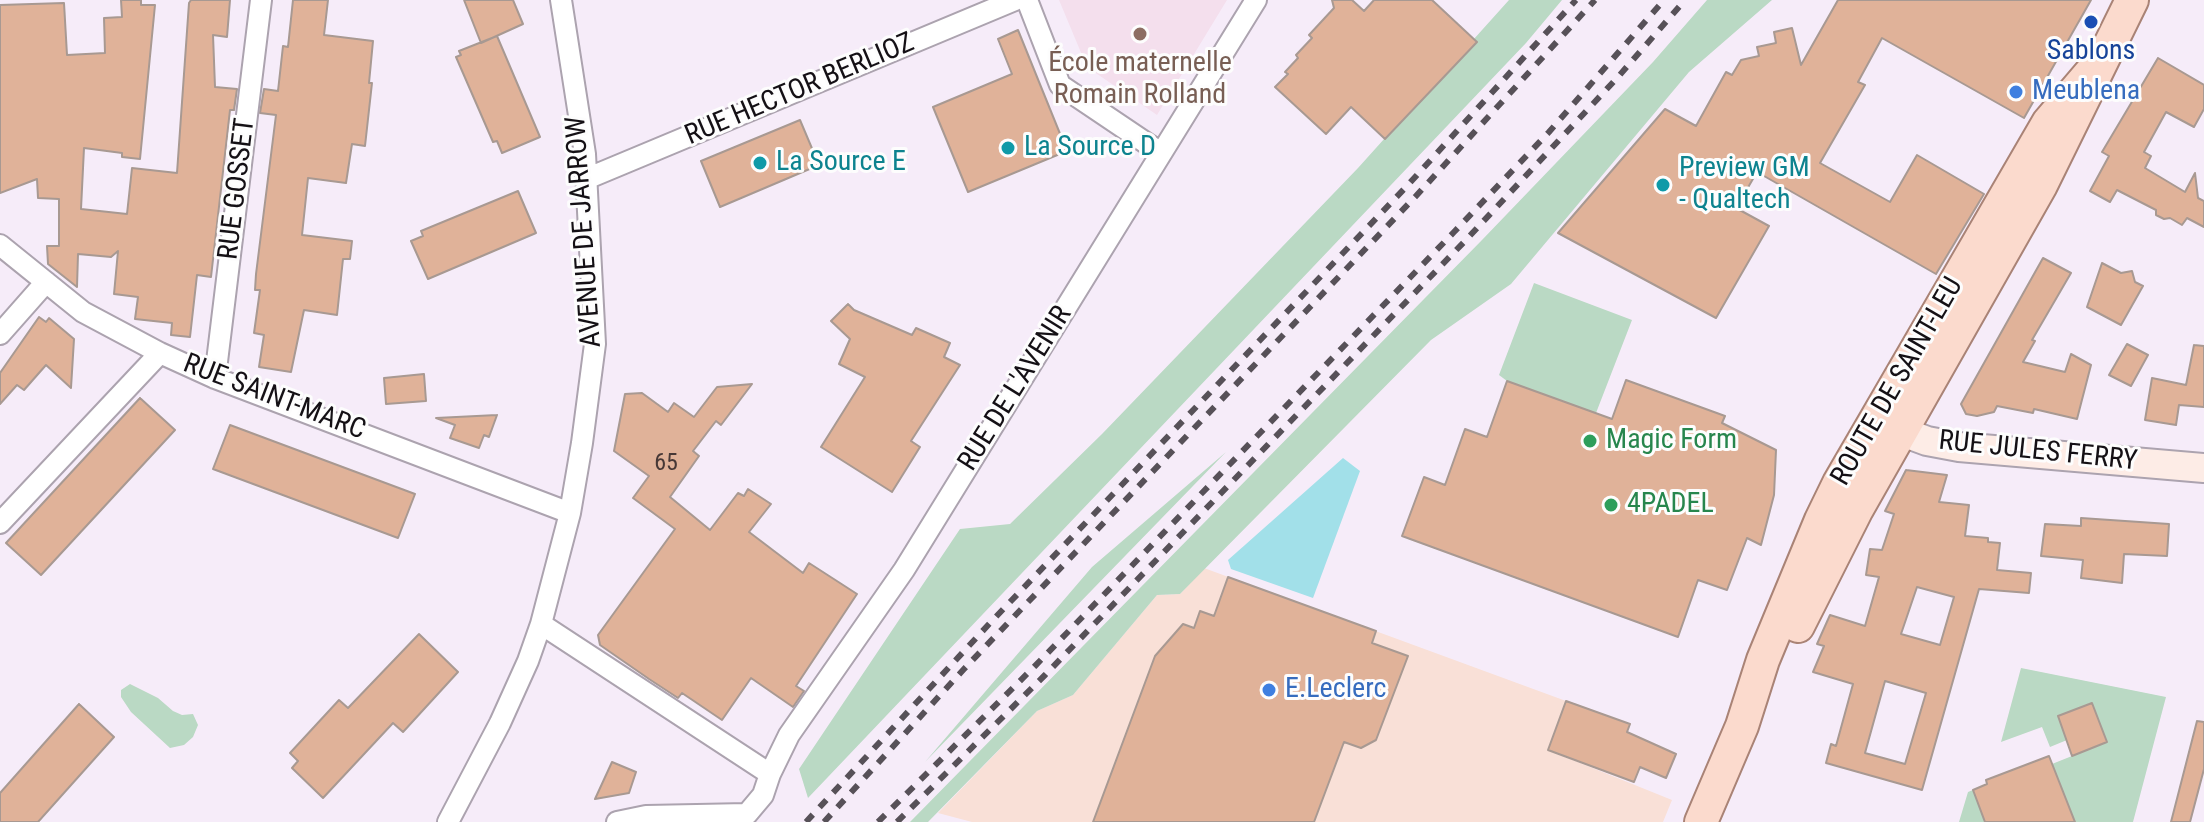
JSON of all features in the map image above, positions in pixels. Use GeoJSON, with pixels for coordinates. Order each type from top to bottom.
{"type":"FeatureCollection","features":[{"type":"Feature","properties":{"kind":"main road","name":"ROUTE DE SAINT-LEU"},"geometry":{"type":"LineString","coordinates":[[1701,822],[1742,726],[1763,660],[1821,520],[1888,427],[2048,123],[2100,62],[2132,0]]}},
{"type":"Feature","properties":{"kind":"street","name":"RUE GOSSET"},"geometry":{"type":"LineString","coordinates":[[215,378],[261,0]]}},
{"type":"Feature","properties":{"kind":"street","name":"AVENUE DE JARROW"},"geometry":{"type":"LineString","coordinates":[[448,822],[500,723],[541,624],[570,513],[595,344],[585,154],[561,0]]}},
{"type":"Feature","properties":{"kind":"street","name":"RUE HECTOR BERLIOZ"},"geometry":{"type":"LineString","coordinates":[[586,179],[1015,0]]}},
{"type":"Feature","properties":{"kind":"street"},"geometry":{"type":"LineString","coordinates":[[1027,0],[1060,85],[1161,153]]}},
{"type":"Feature","properties":{"kind":"street","name":"RUE DE L'AVENIR"},"geometry":{"type":"LineString","coordinates":[[617,822],[646,816],[747,814],[763,795],[789,735],[904,570],[1256,0]]}},
{"type":"Feature","properties":{"kind":"street","name":"RUE SAINT-MARC"},"geometry":{"type":"LineString","coordinates":[[0,245],[83,312],[160,353],[215,378],[570,513]]}},
{"type":"Feature","properties":{"kind":"street"},"geometry":{"type":"LineString","coordinates":[[0,334],[46,282]]}},
{"type":"Feature","properties":{"kind":"street"},"geometry":{"type":"LineString","coordinates":[[0,523],[160,353]]}},
{"type":"Feature","properties":{"kind":"street","name":"RUE JULES FERRY"},"geometry":{"type":"LineString","coordinates":[[1888,427],[1927,441],[1981,450],[2204,468]]}},
{"type":"Feature","properties":{"kind":"street"},"geometry":{"type":"LineString","coordinates":[[541,624],[770,774]]}},
{"type":"Feature","properties":{"kind":"shaded area","name":"École maternelle Romain Rolland"},"geometry":{"type":"Polygon","coordinates":[[[1059,0],[1227,0],[1157,115],[1087,67],[1059,0]]]}},
{"type":"Feature","properties":{"kind":"shaded area"},"geometry":{"type":"Polygon","coordinates":[[[1204,568],[1566,701],[1548,750],[1672,800],[1663,822],[972,822],[938,813],[1037,711],[1073,695],[1157,595],[1180,594],[1204,568]]]}},
{"type":"Feature","properties":{"kind":"green space"},"geometry":{"type":"Polygon","coordinates":[[[1509,0],[1562,0],[1526,43],[808,798],[799,769],[960,529],[1010,524],[1102,434],[1358,168],[1509,0]]]}},
{"type":"Feature","properties":{"kind":"green space"},"geometry":{"type":"Polygon","coordinates":[[[1707,0],[1772,0],[1689,72],[1511,284],[1431,340],[1180,594],[1157,595],[1073,695],[1037,711],[928,822],[910,822],[1482,240],[1653,62],[1707,0]]]}},
{"type":"Feature","properties":{"kind":"green space"},"geometry":{"type":"Polygon","coordinates":[[[1534,283],[1632,320],[1596,413],[1507,381],[1499,375],[1534,283]]]}},
{"type":"Feature","properties":{"kind":"green space"},"geometry":{"type":"Polygon","coordinates":[[[1226,452],[925,762],[1092,567],[1226,452]]]}},
{"type":"Feature","properties":{"kind":"green space"},"geometry":{"type":"Polygon","coordinates":[[[2021,668],[2166,697],[2133,822],[2071,822],[2052,764],[2072,756],[2067,740],[2050,747],[2042,727],[2001,742],[2021,668]]]}},
{"type":"Feature","properties":{"kind":"green space"},"geometry":{"type":"Polygon","coordinates":[[[130,684],[158,698],[173,711],[182,715],[193,714],[198,725],[193,737],[184,745],[170,748],[131,712],[121,697],[121,690],[130,684]]]}},
{"type":"Feature","properties":{"kind":"green space"},"geometry":{"type":"Polygon","coordinates":[[[1973,790],[1985,822],[1959,822],[1968,792],[1973,790]]]}},
{"type":"Feature","properties":{"kind":"water"},"geometry":{"type":"Polygon","coordinates":[[[1343,458],[1360,471],[1313,598],[1231,569],[1228,560],[1343,458]]]}},
{"type":"Feature","properties":{"kind":"building"},"geometry":{"type":"Polygon","coordinates":[[[121,0],[141,0],[141,5],[155,5],[140,159],[122,157],[122,153],[84,148],[81,209],[127,214],[132,168],[177,173],[189,3],[191,0],[230,0],[227,37],[213,35],[215,87],[237,89],[234,110],[230,110],[211,277],[197,275],[190,337],[171,335],[172,323],[135,319],[138,297],[114,294],[118,251],[111,257],[78,254],[77,287],[48,264],[47,246],[59,246],[59,199],[38,198],[37,179],[0,193],[0,5],[64,3],[67,55],[105,53],[104,18],[122,17],[121,0]]]}},
{"type":"Feature","properties":{"kind":"building"},"geometry":{"type":"Polygon","coordinates":[[[293,0],[328,0],[324,35],[373,41],[365,146],[352,144],[346,183],[308,178],[302,235],[352,241],[350,259],[343,259],[337,315],[304,310],[291,372],[259,367],[264,335],[254,333],[260,290],[255,290],[256,274],[276,115],[260,113],[264,89],[278,91],[283,46],[288,47],[293,0]]]}},
{"type":"Feature","properties":{"kind":"building"},"geometry":{"type":"Polygon","coordinates":[[[464,0],[513,0],[523,24],[481,43],[464,0]]]}},
{"type":"Feature","properties":{"kind":"building"},"geometry":{"type":"Polygon","coordinates":[[[1332,0],[1352,0],[1364,11],[1374,0],[1432,0],[1477,42],[1385,139],[1351,107],[1326,134],[1275,87],[1288,74],[1285,72],[1298,58],[1296,55],[1312,38],[1309,35],[1334,8],[1332,0]]]}},
{"type":"Feature","properties":{"kind":"building","name":"Preview GM - Qualtech"},"geometry":{"type":"Polygon","coordinates":[[[1838,0],[2091,0],[2024,118],[1882,38],[1858,82],[1865,85],[1820,163],[1890,202],[1917,155],[1984,194],[1936,274],[1757,172],[1736,208],[1769,226],[1716,318],[1558,233],[1665,109],[1696,126],[1726,72],[1732,75],[1741,60],[1759,56],[1757,47],[1776,43],[1774,32],[1792,28],[1801,65],[1838,0]]]}},
{"type":"Feature","properties":{"kind":"building"},"geometry":{"type":"Polygon","coordinates":[[[1018,30],[1067,151],[968,192],[933,107],[1012,74],[998,39],[1018,30]]]}},
{"type":"Feature","properties":{"kind":"building"},"geometry":{"type":"Polygon","coordinates":[[[497,36],[540,137],[502,153],[497,141],[493,142],[456,57],[461,55],[459,51],[497,36]]]}},
{"type":"Feature","properties":{"kind":"building"},"geometry":{"type":"Polygon","coordinates":[[[2158,58],[2204,85],[2204,109],[2194,127],[2166,112],[2144,152],[2151,156],[2145,168],[2185,192],[2195,173],[2198,198],[2204,201],[2204,227],[2187,218],[2182,225],[2170,218],[2164,219],[2156,215],[2156,210],[2117,190],[2110,202],[2090,191],[2109,156],[2102,152],[2158,58]]]}},
{"type":"Feature","properties":{"kind":"building","name":"La Source E"},"geometry":{"type":"Polygon","coordinates":[[[800,120],[819,165],[720,207],[701,161],[800,120]]]}},
{"type":"Feature","properties":{"kind":"building"},"geometry":{"type":"Polygon","coordinates":[[[518,191],[536,233],[428,279],[411,241],[423,236],[421,231],[518,191]]]}},
{"type":"Feature","properties":{"kind":"building"},"geometry":{"type":"Polygon","coordinates":[[[2043,258],[2071,273],[2032,340],[2035,341],[2023,362],[2065,372],[2071,354],[2091,365],[2077,419],[2034,409],[2033,413],[1997,406],[1994,412],[1977,416],[1966,414],[1961,404],[2043,258]]]}},
{"type":"Feature","properties":{"kind":"building"},"geometry":{"type":"Polygon","coordinates":[[[2102,263],[2121,273],[2132,271],[2135,282],[2143,286],[2121,325],[2087,307],[2102,263]]]}},
{"type":"Feature","properties":{"kind":"building"},"geometry":{"type":"Polygon","coordinates":[[[848,304],[854,310],[912,335],[916,328],[950,343],[944,357],[960,365],[911,441],[920,447],[892,492],[821,447],[865,377],[839,364],[850,339],[831,321],[848,304]]]}},
{"type":"Feature","properties":{"kind":"building"},"geometry":{"type":"Polygon","coordinates":[[[39,317],[46,322],[49,318],[74,339],[71,388],[46,365],[24,390],[17,385],[0,404],[0,373],[39,317]]]}},
{"type":"Feature","properties":{"kind":"building"},"geometry":{"type":"Polygon","coordinates":[[[2127,344],[2148,355],[2131,386],[2109,375],[2127,344]]]}},
{"type":"Feature","properties":{"kind":"building"},"geometry":{"type":"Polygon","coordinates":[[[2194,345],[2204,346],[2204,407],[2179,405],[2176,425],[2145,420],[2152,378],[2186,385],[2194,345]]]}},
{"type":"Feature","properties":{"kind":"building"},"geometry":{"type":"Polygon","coordinates":[[[424,374],[426,401],[386,404],[384,378],[424,374]]]}},
{"type":"Feature","properties":{"kind":"building"},"geometry":{"type":"Polygon","coordinates":[[[1626,380],[1725,416],[1722,423],[1776,450],[1774,495],[1761,545],[1747,538],[1727,590],[1698,580],[1678,637],[1402,536],[1424,477],[1445,485],[1465,429],[1487,437],[1507,381],[1612,419],[1626,380]]]}},
{"type":"Feature","properties":{"kind":"building"},"geometry":{"type":"Polygon","coordinates":[[[752,384],[721,425],[716,421],[693,451],[699,456],[670,497],[710,530],[738,493],[744,496],[748,489],[771,504],[749,532],[803,573],[809,563],[857,594],[796,686],[804,691],[793,707],[751,678],[722,720],[682,693],[678,698],[600,645],[598,635],[675,529],[633,498],[649,476],[614,451],[625,394],[642,393],[668,412],[674,403],[694,417],[717,387],[752,384]]]}},
{"type":"Feature","properties":{"kind":"building"},"geometry":{"type":"Polygon","coordinates":[[[140,398],[175,430],[41,575],[6,543],[140,398]]]}},
{"type":"Feature","properties":{"kind":"building"},"geometry":{"type":"Polygon","coordinates":[[[497,415],[489,437],[484,435],[479,448],[450,438],[455,425],[436,418],[497,415]]]}},
{"type":"Feature","properties":{"kind":"building"},"geometry":{"type":"Polygon","coordinates":[[[230,425],[415,494],[398,538],[213,469],[230,425]]]}},
{"type":"Feature","properties":{"kind":"building"},"geometry":{"type":"Polygon","coordinates":[[[1906,470],[1947,475],[1939,502],[1969,505],[1965,536],[1988,538],[1988,542],[2000,543],[1997,570],[2031,573],[2029,593],[1979,589],[1922,790],[1826,763],[1831,744],[1836,746],[1853,684],[1813,672],[1824,646],[1817,644],[1830,615],[1865,626],[1879,577],[1866,575],[1870,549],[1882,550],[1894,514],[1885,511],[1906,470]],[[1917,587],[1901,634],[1940,645],[1954,597],[1917,587]],[[1885,681],[1865,753],[1905,764],[1926,693],[1885,681]]]}},
{"type":"Feature","properties":{"kind":"building"},"geometry":{"type":"Polygon","coordinates":[[[2081,518],[2169,524],[2167,556],[2124,554],[2122,583],[2081,578],[2083,560],[2041,556],[2045,524],[2081,526],[2081,518]]]}},
{"type":"Feature","properties":{"kind":"building","name":"E.Leclerc"},"geometry":{"type":"Polygon","coordinates":[[[1228,577],[1376,631],[1372,643],[1408,656],[1376,740],[1361,748],[1344,742],[1314,822],[1093,822],[1155,656],[1183,624],[1194,628],[1200,611],[1214,616],[1228,577]]]}},
{"type":"Feature","properties":{"kind":"building"},"geometry":{"type":"Polygon","coordinates":[[[419,634],[458,672],[403,732],[393,723],[323,798],[292,768],[298,761],[290,753],[339,700],[348,708],[419,634]]]}},
{"type":"Feature","properties":{"kind":"building"},"geometry":{"type":"Polygon","coordinates":[[[1566,701],[1630,724],[1627,732],[1676,754],[1666,778],[1640,767],[1634,782],[1548,750],[1566,701]]]}},
{"type":"Feature","properties":{"kind":"building"},"geometry":{"type":"Polygon","coordinates":[[[2092,703],[2107,742],[2072,756],[2058,716],[2092,703]]]}},
{"type":"Feature","properties":{"kind":"building"},"geometry":{"type":"Polygon","coordinates":[[[79,704],[114,737],[38,822],[0,822],[0,793],[79,704]]]}},
{"type":"Feature","properties":{"kind":"building"},"geometry":{"type":"Polygon","coordinates":[[[2197,721],[2204,722],[2204,769],[2190,822],[2171,822],[2197,721]]]}},
{"type":"Feature","properties":{"kind":"building"},"geometry":{"type":"Polygon","coordinates":[[[2049,756],[2075,822],[1985,822],[1973,790],[1987,784],[1986,780],[2049,756]]]}},
{"type":"Feature","properties":{"kind":"building"},"geometry":{"type":"Polygon","coordinates":[[[612,762],[636,772],[629,793],[595,799],[612,762]]]}},
{"type":"Feature","properties":{"kind":"railway"},"geometry":{"type":"LineString","coordinates":[[806,822],[990,623],[1407,186],[1576,0]]}},
{"type":"Feature","properties":{"kind":"railway"},"geometry":{"type":"LineString","coordinates":[[824,822],[964,669],[1416,196],[1595,0]]}},
{"type":"Feature","properties":{"kind":"railway"},"geometry":{"type":"LineString","coordinates":[[878,822],[1035,666],[1454,232],[1549,132],[1664,0]]}},
{"type":"Feature","properties":{"kind":"railway"},"geometry":{"type":"LineString","coordinates":[[897,822],[1045,675],[1464,242],[1618,77],[1685,0]]}},
{"type":"Feature","properties":{"kind":"place","name":"Sablons"},"geometry":{"type":"Point","coordinates":[2091,22]}},
{"type":"Feature","properties":{"kind":"place","name":"École maternelle Romain Rolland"},"geometry":{"type":"Point","coordinates":[1140,34]}},
{"type":"Feature","properties":{"kind":"place","name":"Meublena"},"geometry":{"type":"Point","coordinates":[2016,92]}},
{"type":"Feature","properties":{"kind":"place","name":"La Source D"},"geometry":{"type":"Point","coordinates":[1008,148]}},
{"type":"Feature","properties":{"kind":"place","name":"La Source E"},"geometry":{"type":"Point","coordinates":[760,163]}},
{"type":"Feature","properties":{"kind":"place","name":"Preview GM - Qualtech"},"geometry":{"type":"Point","coordinates":[1663,185]}},
{"type":"Feature","properties":{"kind":"place","name":"Magic Form"},"geometry":{"type":"Point","coordinates":[1590,441]}},
{"type":"Feature","properties":{"kind":"place","name":"4PADEL"},"geometry":{"type":"Point","coordinates":[1611,505]}},
{"type":"Feature","properties":{"kind":"place","name":"E.Leclerc"},"geometry":{"type":"Point","coordinates":[1269,690]}}]}
